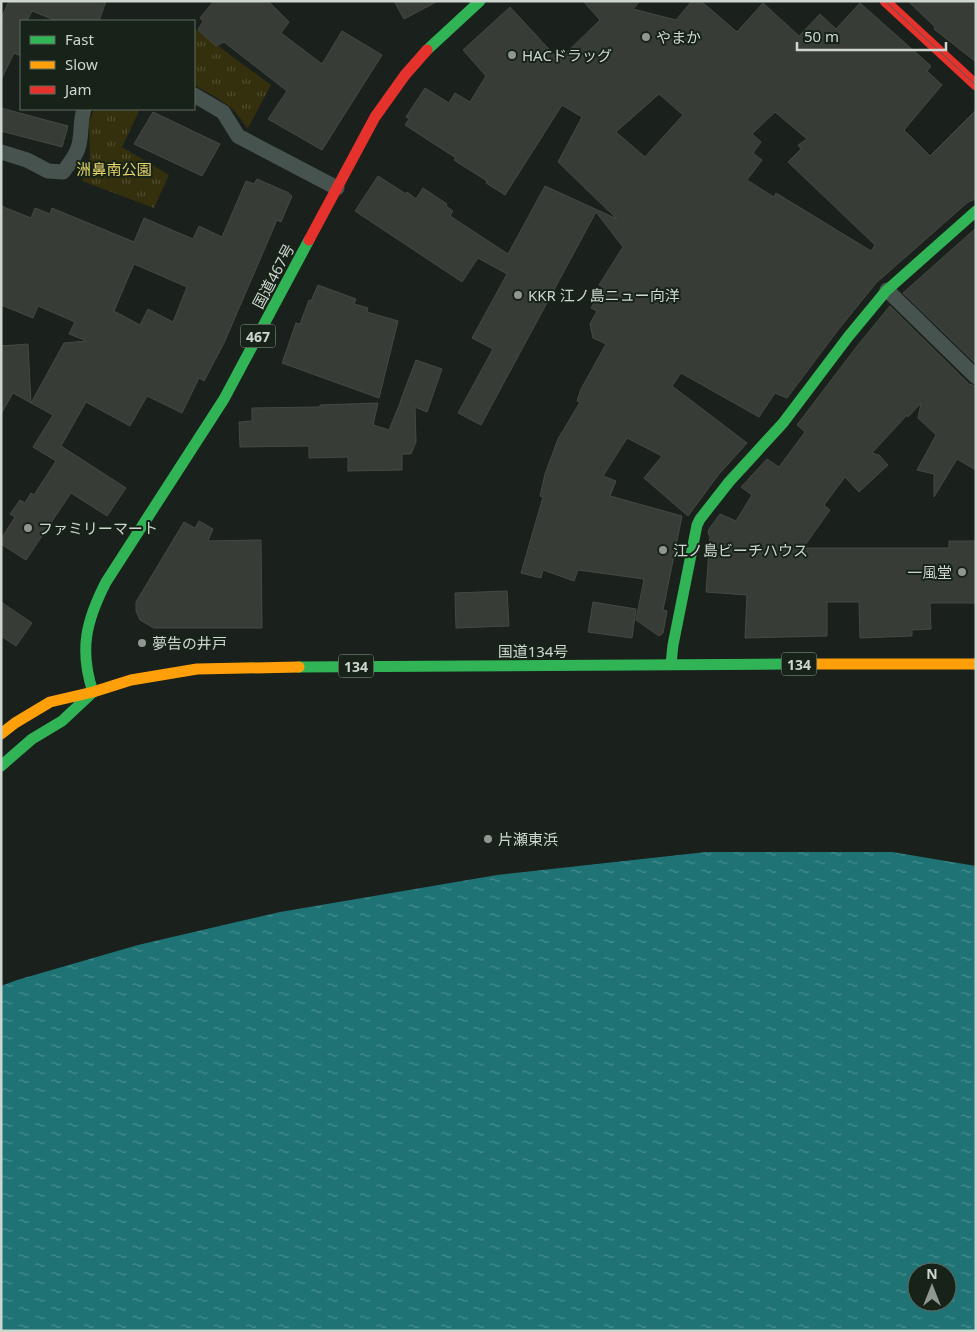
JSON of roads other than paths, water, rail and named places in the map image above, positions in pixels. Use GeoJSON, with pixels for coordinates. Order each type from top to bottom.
{"type":"FeatureCollection","features":[{"type":"Feature","properties":{"kind":"main road","name":"国道467号"},"geometry":{"type":"LineString","coordinates":[[93,692],[88,680],[84,657],[86,631],[93,605],[224,399],[376,117],[405,75],[434,42],[480,1]]}},
{"type":"Feature","properties":{"kind":"main road"},"geometry":{"type":"LineString","coordinates":[[885,1],[976,85]]}},
{"type":"Feature","properties":{"kind":"main road"},"geometry":{"type":"LineString","coordinates":[[671,664],[673,645],[697,525],[729,482],[783,423],[848,336],[887,290],[976,210]]}},
{"type":"Feature","properties":{"kind":"main road","name":"国道134号"},"geometry":{"type":"LineString","coordinates":[[1,734],[15,723],[50,702],[93,692],[131,680],[197,669],[244,667],[671,664],[976,664]]}},
{"type":"Feature","properties":{"kind":"main road","name":"国道134号"},"geometry":{"type":"LineString","coordinates":[[1,766],[32,740],[62,721],[93,692]]}},
{"type":"Feature","properties":{"kind":"street"},"geometry":{"type":"LineString","coordinates":[[195,97],[223,112],[238,136],[337,188]]}},
{"type":"Feature","properties":{"kind":"street"},"geometry":{"type":"LineString","coordinates":[[1,152],[27,160],[48,171],[63,172],[77,152],[81,117],[84,110]]}},
{"type":"Feature","properties":{"kind":"street"},"geometry":{"type":"LineString","coordinates":[[887,290],[976,377]]}},
{"type":"Feature","properties":{"kind":"water"},"geometry":{"type":"Polygon","coordinates":[[[706,852],[892,852],[976,866],[976,1331],[1,1331],[1,986],[138,945],[280,912],[497,875],[706,852]]]}},
{"type":"Feature","properties":{"kind":"tram line"},"geometry":{"type":"LineString","coordinates":[[885,1],[976,85]]}},
{"type":"Feature","properties":{"kind":"place","name":"やまか"},"geometry":{"type":"Point","coordinates":[646,37]}},
{"type":"Feature","properties":{"kind":"place","name":"HACドラッグ"},"geometry":{"type":"Point","coordinates":[512,55]}},
{"type":"Feature","properties":{"kind":"place","name":"KKR 江ノ島ニュー向洋"},"geometry":{"type":"Point","coordinates":[518,295]}},
{"type":"Feature","properties":{"kind":"place","name":"ファミリーマート"},"geometry":{"type":"Point","coordinates":[28,528]}},
{"type":"Feature","properties":{"kind":"place","name":"江ノ島ビーチハウス"},"geometry":{"type":"Point","coordinates":[663,550]}},
{"type":"Feature","properties":{"kind":"place","name":"一風堂"},"geometry":{"type":"Point","coordinates":[962,572]}},
{"type":"Feature","properties":{"kind":"place","name":"夢告の井戸"},"geometry":{"type":"Point","coordinates":[142,643]}},
{"type":"Feature","properties":{"kind":"place","name":"片瀬東浜"},"geometry":{"type":"Point","coordinates":[488,839]}},
{"type":"Feature","properties":{"kind":"park label","name":"洲鼻南公園"},"geometry":{"type":"Point","coordinates":[114,169]}}]}
